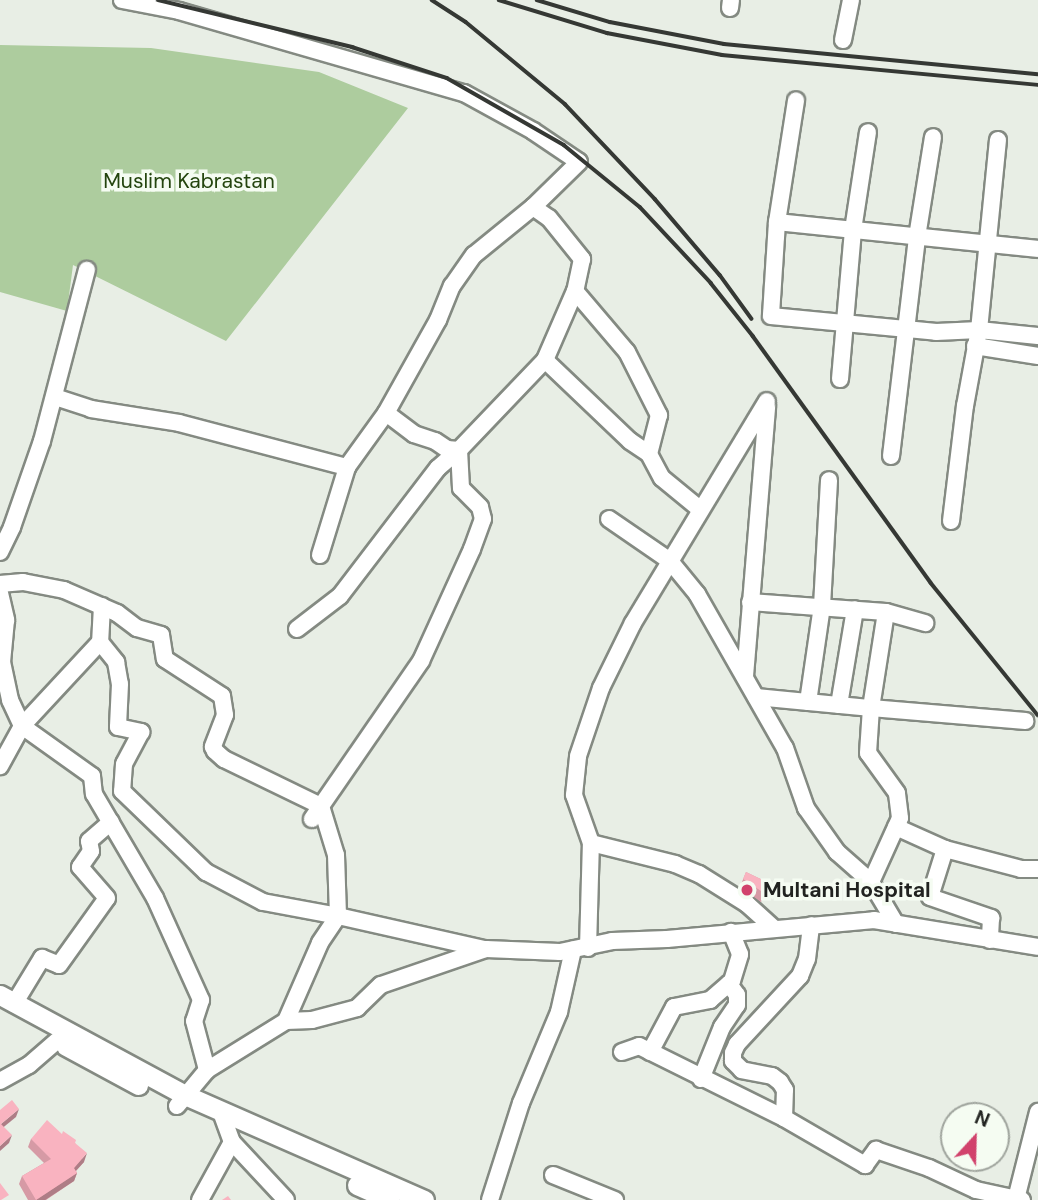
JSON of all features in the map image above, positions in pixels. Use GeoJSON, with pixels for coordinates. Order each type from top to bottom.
{"type":"FeatureCollection","features":[{"type":"Feature","properties":{"kind":"main road"},"geometry":{"type":"LineString","coordinates":[[5,1001],[57,1041],[181,1100]]}},
{"type":"Feature","properties":{"kind":"main road"},"geometry":{"type":"LineString","coordinates":[[5,1001],[226,1127],[390,1200]]}},
{"type":"Feature","properties":{"kind":"main road"},"geometry":{"type":"LineString","coordinates":[[226,1127],[424,1200]]}},
{"type":"Feature","properties":{"kind":"street"},"geometry":{"type":"LineString","coordinates":[[122,0],[179,11],[464,93],[533,131],[579,162],[533,207],[474,255],[452,286],[438,320],[386,413],[348,467],[320,555]]}},
{"type":"Feature","properties":{"kind":"street"},"geometry":{"type":"LineString","coordinates":[[843,40],[851,0]]}},
{"type":"Feature","properties":{"kind":"street"},"geometry":{"type":"LineString","coordinates":[[796,100],[778,222],[771,316],[906,327],[1038,344]]}},
{"type":"Feature","properties":{"kind":"street"},"geometry":{"type":"LineString","coordinates":[[840,379],[853,230],[868,132]]}},
{"type":"Feature","properties":{"kind":"street"},"geometry":{"type":"LineString","coordinates":[[891,456],[917,237],[933,137]]}},
{"type":"Feature","properties":{"kind":"street"},"geometry":{"type":"LineString","coordinates":[[951,522],[977,338],[998,140]]}},
{"type":"Feature","properties":{"kind":"street"},"geometry":{"type":"LineString","coordinates":[[297,629],[340,596],[438,468],[459,450],[545,360],[575,291],[582,259],[549,218],[533,207]]}},
{"type":"Feature","properties":{"kind":"street"},"geometry":{"type":"LineString","coordinates":[[778,222],[1038,249]]}},
{"type":"Feature","properties":{"kind":"street"},"geometry":{"type":"LineString","coordinates":[[2,542],[55,397],[87,270]]}},
{"type":"Feature","properties":{"kind":"street"},"geometry":{"type":"LineString","coordinates":[[575,291],[627,352],[659,415],[649,454]]}},
{"type":"Feature","properties":{"kind":"street"},"geometry":{"type":"LineString","coordinates":[[977,338],[1038,336]]}},
{"type":"Feature","properties":{"kind":"street"},"geometry":{"type":"LineString","coordinates":[[977,338],[1038,356]]}},
{"type":"Feature","properties":{"kind":"street"},"geometry":{"type":"LineString","coordinates":[[545,360],[630,441],[649,454],[662,478],[701,510]]}},
{"type":"Feature","properties":{"kind":"street"},"geometry":{"type":"LineString","coordinates":[[55,397],[91,409],[179,423],[348,467]]}},
{"type":"Feature","properties":{"kind":"street"},"geometry":{"type":"LineString","coordinates":[[490,1200],[521,1103],[559,1012],[580,949],[591,843],[574,794],[578,756],[601,688],[633,623],[767,401],[745,676]]}},
{"type":"Feature","properties":{"kind":"street"},"geometry":{"type":"LineString","coordinates":[[386,413],[414,434],[435,440],[447,449],[459,450]]}},
{"type":"Feature","properties":{"kind":"street"},"geometry":{"type":"LineString","coordinates":[[316,813],[347,763],[383,720],[421,660],[472,549],[483,519],[480,507],[461,488],[459,450]]}},
{"type":"Feature","properties":{"kind":"street"},"geometry":{"type":"LineString","coordinates":[[808,702],[822,606],[830,480]]}},
{"type":"Feature","properties":{"kind":"street"},"geometry":{"type":"LineString","coordinates":[[609,519],[670,561],[697,594],[785,748],[806,808],[837,852],[871,882],[896,924]]}},
{"type":"Feature","properties":{"kind":"street"},"geometry":{"type":"LineString","coordinates":[[0,584],[23,582],[64,590],[117,613],[136,628],[161,635],[165,659],[222,696],[225,715],[213,747],[215,751],[224,759],[316,813],[336,855],[338,915],[320,943],[286,1021]]}},
{"type":"Feature","properties":{"kind":"street"},"geometry":{"type":"LineString","coordinates":[[0,593],[6,620],[2,662],[10,700],[22,726],[92,776],[94,794],[155,898],[201,1000],[194,1021],[206,1070]]}},
{"type":"Feature","properties":{"kind":"street"},"geometry":{"type":"LineString","coordinates":[[750,602],[886,612],[925,623]]}},
{"type":"Feature","properties":{"kind":"street"},"geometry":{"type":"LineString","coordinates":[[0,766],[22,726],[100,642],[102,606]]}},
{"type":"Feature","properties":{"kind":"street"},"geometry":{"type":"LineString","coordinates":[[839,705],[855,609]]}},
{"type":"Feature","properties":{"kind":"street"},"geometry":{"type":"LineString","coordinates":[[871,882],[900,818],[897,793],[868,753],[871,708],[886,612]]}},
{"type":"Feature","properties":{"kind":"street"},"geometry":{"type":"LineString","coordinates":[[100,642],[116,662],[120,684],[118,727],[141,732],[124,764],[122,791],[206,872],[263,902],[338,915],[486,949],[580,949],[612,941],[667,939],[874,920],[1038,947]]}},
{"type":"Feature","properties":{"kind":"street"},"geometry":{"type":"LineString","coordinates":[[757,698],[1026,721]]}},
{"type":"Feature","properties":{"kind":"street"},"geometry":{"type":"LineString","coordinates":[[5,1001],[42,958],[59,965],[107,898],[80,867],[91,851],[89,841],[111,822]]}},
{"type":"Feature","properties":{"kind":"street"},"geometry":{"type":"LineString","coordinates":[[896,827],[945,849],[1021,869],[1038,869]]}},
{"type":"Feature","properties":{"kind":"street"},"geometry":{"type":"LineString","coordinates":[[591,843],[675,864],[699,874],[747,904],[774,928]]}},
{"type":"Feature","properties":{"kind":"street"},"geometry":{"type":"LineString","coordinates":[[945,849],[930,897],[991,918],[990,940]]}},
{"type":"Feature","properties":{"kind":"street"},"geometry":{"type":"LineString","coordinates":[[784,1118],[785,1090],[780,1082],[772,1076],[742,1070],[733,1061],[733,1053],[800,976],[807,959],[811,925]]}},
{"type":"Feature","properties":{"kind":"street"},"geometry":{"type":"LineString","coordinates":[[650,1052],[674,1007],[710,1000],[729,984],[740,954],[731,932]]}},
{"type":"Feature","properties":{"kind":"street"},"geometry":{"type":"LineString","coordinates":[[181,1100],[206,1070],[286,1021],[312,1020],[357,1008],[381,985],[486,949]]}},
{"type":"Feature","properties":{"kind":"street"},"geometry":{"type":"LineString","coordinates":[[701,1079],[722,1027],[737,1005],[737,995],[729,984]]}},
{"type":"Feature","properties":{"kind":"street"},"geometry":{"type":"LineString","coordinates":[[0,1082],[29,1065],[57,1041]]}},
{"type":"Feature","properties":{"kind":"street"},"geometry":{"type":"LineString","coordinates":[[622,1052],[639,1046],[784,1118],[865,1165],[876,1150],[987,1196],[1019,1199],[1038,1112]]}},
{"type":"Feature","properties":{"kind":"street"},"geometry":{"type":"LineString","coordinates":[[200,1200],[226,1127]]}},
{"type":"Feature","properties":{"kind":"street"},"geometry":{"type":"LineString","coordinates":[[226,1127],[286,1200]]}},
{"type":"Feature","properties":{"kind":"street"},"geometry":{"type":"LineString","coordinates":[[553,1175],[615,1200]]}},
{"type":"Feature","properties":{"kind":"green space","name":"Muslim Kabrastan"},"geometry":{"type":"Polygon","coordinates":[[[0,45],[151,48],[319,72],[408,108],[226,341],[73,265],[67,311],[0,292],[0,45]]]}},
{"type":"Feature","properties":{"kind":"building"},"geometry":{"type":"Polygon","coordinates":[[[746,872],[769,883],[764,893],[743,879],[746,872]]]}},
{"type":"Feature","properties":{"kind":"building"},"geometry":{"type":"Polygon","coordinates":[[[12,1100],[19,1109],[1,1124],[12,1135],[0,1146],[0,1110],[12,1100]]]}},
{"type":"Feature","properties":{"kind":"building"},"geometry":{"type":"Polygon","coordinates":[[[47,1120],[62,1134],[63,1131],[76,1140],[75,1143],[87,1153],[74,1168],[77,1173],[36,1200],[22,1176],[51,1159],[31,1139],[47,1120]]]}},
{"type":"Feature","properties":{"kind":"building"},"geometry":{"type":"Polygon","coordinates":[[[0,1183],[9,1195],[1,1200],[0,1200],[0,1183]]]}},
{"type":"Feature","properties":{"kind":"railway"},"geometry":{"type":"LineString","coordinates":[[158,0],[352,47],[447,78],[564,145],[640,207],[711,283],[753,336],[931,583],[1038,715]]}},
{"type":"Feature","properties":{"kind":"railway"},"geometry":{"type":"LineString","coordinates":[[432,0],[466,22],[565,104],[655,199],[720,275],[752,319]]}},
{"type":"Feature","properties":{"kind":"railway"},"geometry":{"type":"LineString","coordinates":[[499,0],[607,33],[722,55],[1038,85]]}},
{"type":"Feature","properties":{"kind":"railway"},"geometry":{"type":"LineString","coordinates":[[537,0],[610,22],[724,44],[1038,74]]}},
{"type":"Feature","properties":{"kind":"place","name":"Multani Hospital"},"geometry":{"type":"Point","coordinates":[747,890]}}]}
